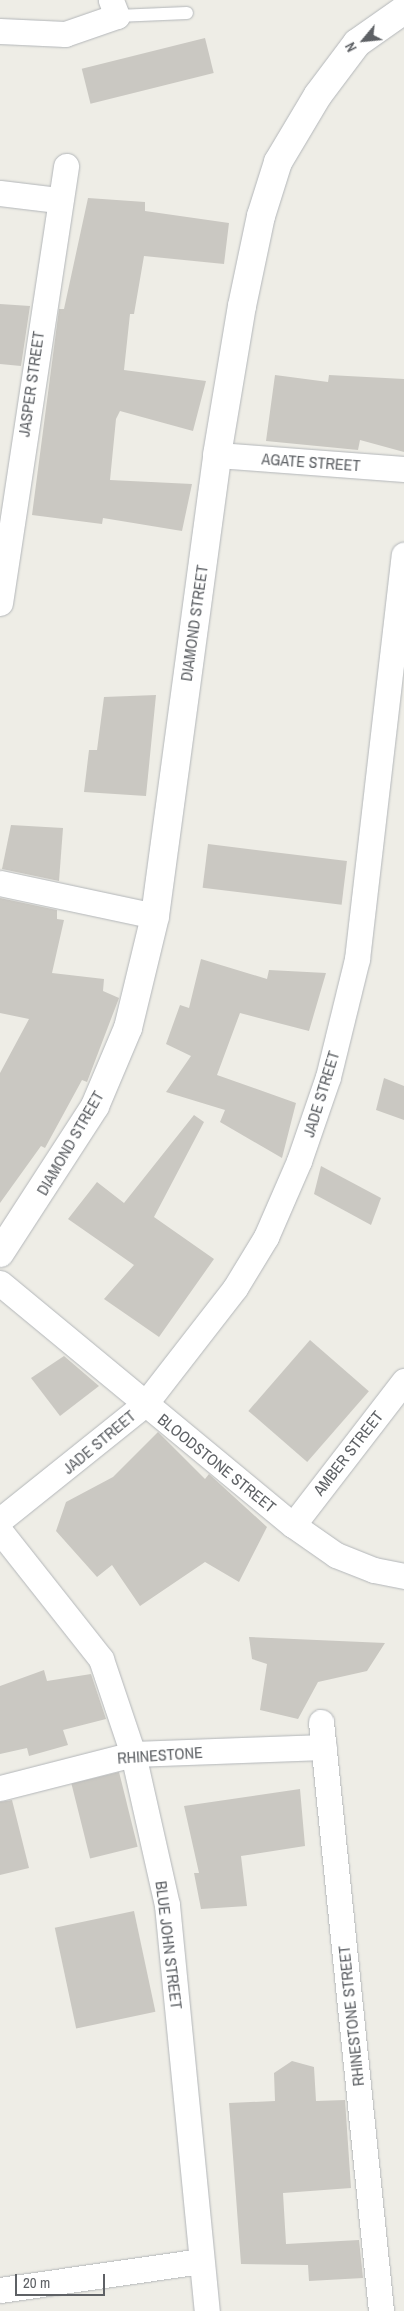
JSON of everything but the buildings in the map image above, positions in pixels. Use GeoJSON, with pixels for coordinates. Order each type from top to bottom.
{"type":"FeatureCollection","features":[{"type":"Feature","properties":{"kind":"street"},"geometry":{"type":"LineString","coordinates":[[0,31],[56,35],[114,8]]}},
{"type":"Feature","properties":{"kind":"street","name":"DIAMOND STREET"},"geometry":{"type":"LineString","coordinates":[[0,1253],[95,1106],[128,1028],[155,916],[217,455],[260,216],[278,162],[318,95],[357,43],[404,10]]}},
{"type":"Feature","properties":{"kind":"street","name":"JASPER STREET"},"geometry":{"type":"LineString","coordinates":[[0,603],[58,200],[66,166]]}},
{"type":"Feature","properties":{"kind":"street"},"geometry":{"type":"LineString","coordinates":[[0,193],[58,200]]}},
{"type":"Feature","properties":{"kind":"street","name":"AGATE STREET"},"geometry":{"type":"LineString","coordinates":[[217,455],[404,469]]}},
{"type":"Feature","properties":{"kind":"street","name":"JADE STREET"},"geometry":{"type":"LineString","coordinates":[[0,1520],[145,1404],[235,1288],[266,1237],[300,1161],[328,1077],[357,959],[404,555]]}},
{"type":"Feature","properties":{"kind":"street"},"geometry":{"type":"LineString","coordinates":[[0,883],[155,916]]}},
{"type":"Feature","properties":{"kind":"street","name":"BLOODSTONE STREET"},"geometry":{"type":"LineString","coordinates":[[0,1283],[293,1525],[336,1555],[374,1570],[404,1576]]}},
{"type":"Feature","properties":{"kind":"street","name":"AMBER STREET"},"geometry":{"type":"LineString","coordinates":[[293,1525],[404,1382]]}},
{"type":"Feature","properties":{"kind":"street","name":"BLUE JOHN STREET"},"geometry":{"type":"LineString","coordinates":[[0,1531],[101,1659],[133,1754],[167,1905],[207,2311]]}},
{"type":"Feature","properties":{"kind":"street","name":"RHINESTONE STREET"},"geometry":{"type":"LineString","coordinates":[[321,1722],[382,2311]]}},
{"type":"Feature","properties":{"kind":"street","name":"RHINESTONE"},"geometry":{"type":"LineString","coordinates":[[0,1788],[133,1754],[324,1747]]}},
{"type":"Feature","properties":{"kind":"street"},"geometry":{"type":"LineString","coordinates":[[0,2290],[201,2261]]}},
{"type":"Feature","properties":{"kind":"lane"},"geometry":{"type":"LineString","coordinates":[[114,8],[187,13]]}}]}
